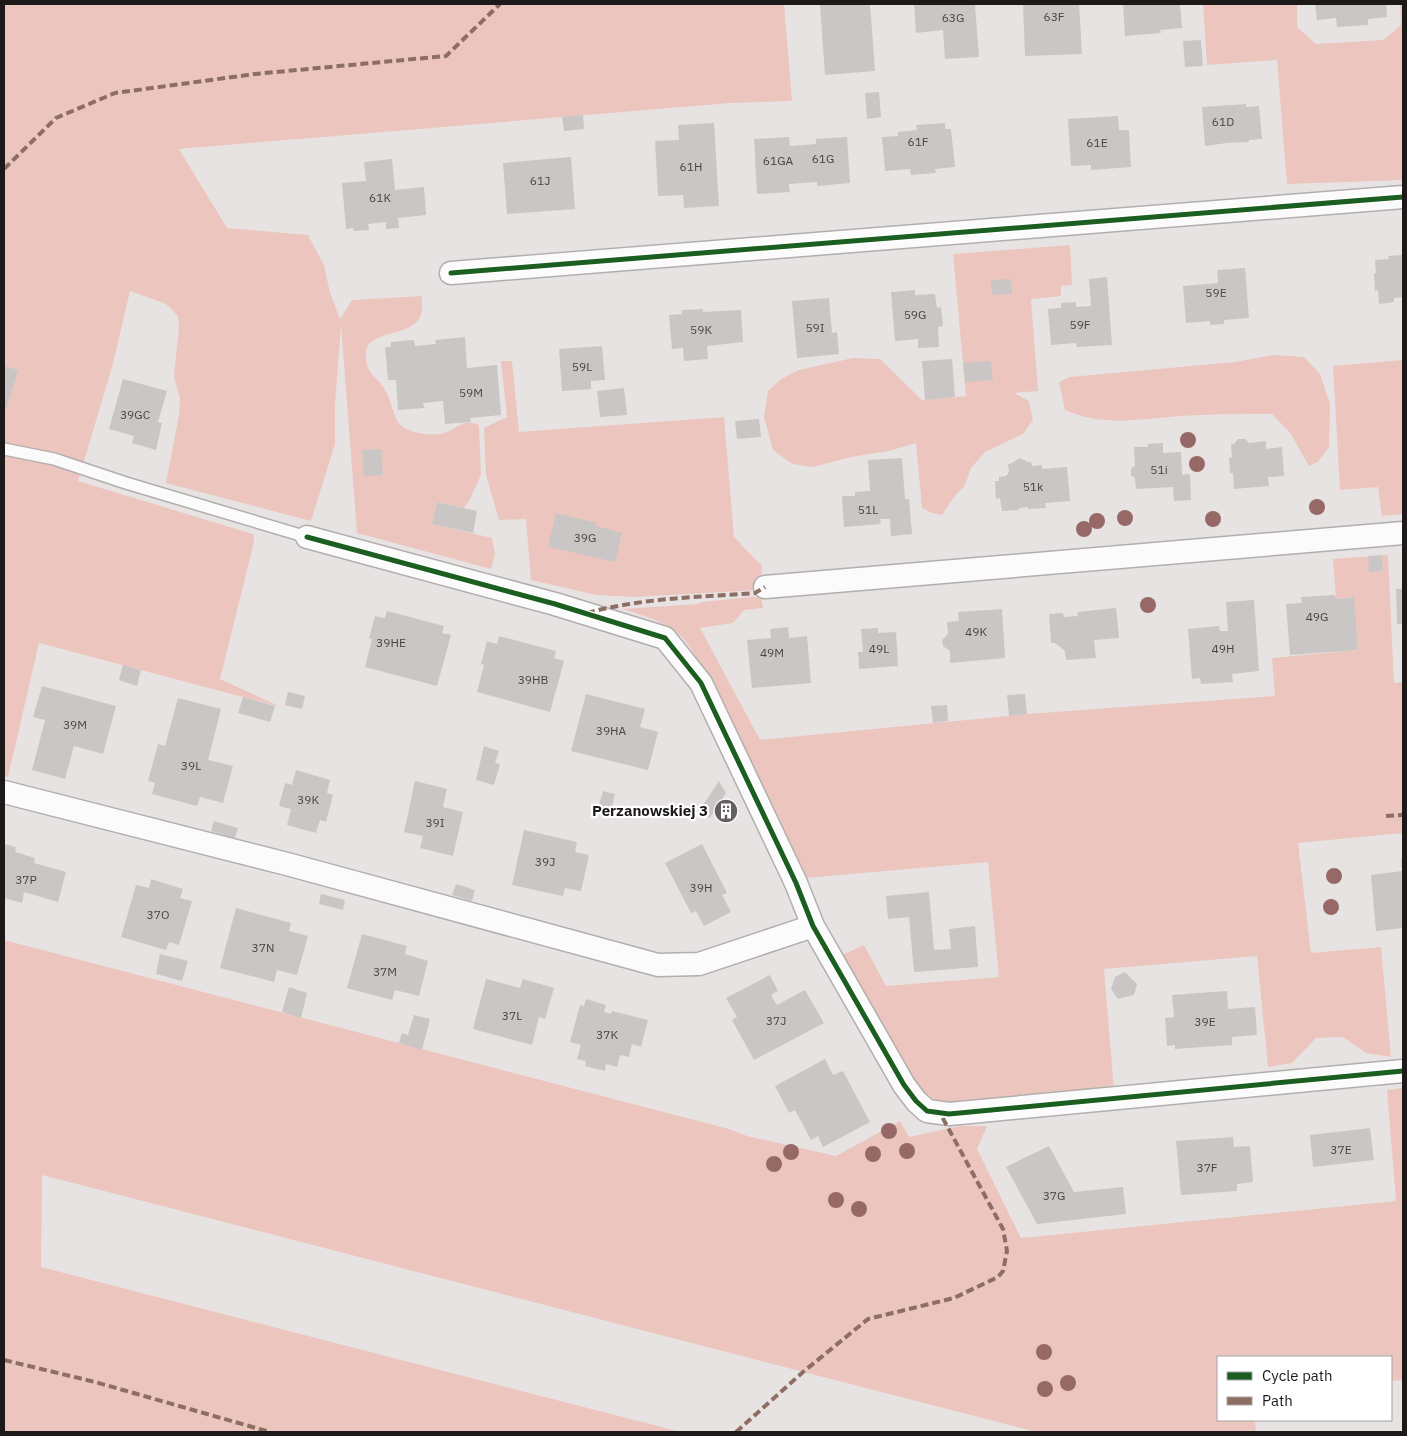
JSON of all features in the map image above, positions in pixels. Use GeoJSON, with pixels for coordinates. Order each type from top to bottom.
{"type":"FeatureCollection","features":[{"type":"Feature","properties":{"kind":"street"},"geometry":{"type":"LineString","coordinates":[[451,272],[1403,197]]}},
{"type":"Feature","properties":{"kind":"street"},"geometry":{"type":"LineString","coordinates":[[765,587],[1403,533]]}},
{"type":"Feature","properties":{"kind":"street"},"geometry":{"type":"LineString","coordinates":[[307,537],[555,604],[665,638],[701,683],[796,883],[814,926],[904,1085],[916,1101],[927,1111],[949,1114],[1403,1071]]}},
{"type":"Feature","properties":{"kind":"street"},"geometry":{"type":"LineString","coordinates":[[4,792],[287,864],[658,965],[699,964],[814,926]]}},
{"type":"Feature","properties":{"kind":"lane"},"geometry":{"type":"LineString","coordinates":[[4,449],[54,459],[126,484],[307,537]]}},
{"type":"Feature","properties":{"kind":"shaded area"},"geometry":{"type":"Polygon","coordinates":[[[4,4],[784,4],[792,101],[731,103],[179,149],[227,228],[308,235],[324,265],[330,293],[340,319],[352,300],[422,296],[422,311],[418,320],[411,326],[374,340],[368,346],[366,361],[370,371],[385,390],[398,422],[406,429],[433,435],[444,433],[464,423],[479,425],[481,475],[470,499],[464,508],[437,502],[432,524],[492,538],[495,555],[491,569],[357,533],[341,325],[335,404],[335,444],[311,521],[166,483],[179,415],[180,399],[174,377],[179,326],[178,316],[166,304],[130,291],[113,364],[78,481],[253,534],[254,542],[220,679],[281,707],[39,643],[8,777],[4,776],[4,4]]]}},
{"type":"Feature","properties":{"kind":"shaded area"},"geometry":{"type":"Polygon","coordinates":[[[1203,4],[1297,4],[1297,27],[1316,44],[1383,40],[1401,25],[1400,4],[1403,4],[1403,180],[1287,184],[1277,60],[1207,65],[1203,4]]]}},
{"type":"Feature","properties":{"kind":"shaded area"},"geometry":{"type":"Polygon","coordinates":[[[1070,245],[1072,285],[1061,286],[1061,296],[1031,299],[1038,391],[1014,393],[1029,401],[1033,420],[1023,434],[985,452],[971,468],[964,487],[956,494],[942,515],[922,508],[916,443],[889,451],[851,457],[813,467],[792,464],[773,450],[764,417],[768,391],[781,379],[799,370],[853,358],[880,359],[922,400],[966,396],[953,254],[1070,245]]]}},
{"type":"Feature","properties":{"kind":"shaded area"},"geometry":{"type":"Polygon","coordinates":[[[1273,355],[1304,357],[1320,374],[1330,404],[1329,447],[1318,462],[1309,466],[1290,433],[1272,414],[1205,415],[1123,420],[1094,419],[1065,410],[1059,382],[1070,377],[1235,362],[1273,355]]]}},
{"type":"Feature","properties":{"kind":"shaded area"},"geometry":{"type":"Polygon","coordinates":[[[1403,360],[1403,514],[1382,516],[1378,487],[1340,490],[1333,366],[1403,360]]]}},
{"type":"Feature","properties":{"kind":"shaded area"},"geometry":{"type":"Polygon","coordinates":[[[501,361],[512,361],[519,432],[724,417],[734,537],[762,566],[760,590],[634,597],[596,595],[531,580],[526,519],[499,520],[486,475],[484,428],[507,417],[501,361]]]}},
{"type":"Feature","properties":{"kind":"shaded area"},"geometry":{"type":"Polygon","coordinates":[[[1388,555],[1394,683],[1403,682],[1403,833],[1298,843],[1311,953],[1381,947],[1391,1057],[1366,1053],[1343,1037],[1316,1038],[1292,1063],[1268,1067],[1257,956],[1104,969],[1114,1090],[958,1102],[936,1100],[918,1087],[842,955],[864,945],[886,986],[999,977],[988,862],[806,878],[734,727],[690,647],[676,632],[661,622],[623,609],[698,604],[761,596],[763,608],[744,610],[733,623],[700,628],[760,740],[1027,714],[1275,696],[1272,658],[1358,650],[1353,597],[1336,599],[1333,559],[1388,555]]]}},
{"type":"Feature","properties":{"kind":"shaded area"},"geometry":{"type":"Polygon","coordinates":[[[4,940],[729,1129],[747,1136],[836,1156],[900,1121],[909,1137],[960,1126],[987,1126],[977,1149],[1021,1238],[1396,1201],[1387,1090],[1403,1088],[1403,1380],[1392,1381],[1392,1356],[1217,1356],[1217,1421],[1255,1421],[1256,1432],[1036,1432],[42,1175],[41,1267],[681,1432],[4,1432],[4,940]]]}},
{"type":"Feature","properties":{"kind":"building"},"geometry":{"type":"Polygon","coordinates":[[[820,4],[870,4],[875,71],[825,75],[820,4]]]}},
{"type":"Feature","properties":{"kind":"building"},"geometry":{"type":"Polygon","coordinates":[[[914,4],[975,4],[979,57],[945,59],[943,30],[916,33],[914,4]]]}},
{"type":"Feature","properties":{"kind":"building"},"geometry":{"type":"Polygon","coordinates":[[[1023,4],[1079,4],[1082,54],[1025,56],[1023,4]]]}},
{"type":"Feature","properties":{"kind":"building"},"geometry":{"type":"Polygon","coordinates":[[[1123,4],[1180,4],[1182,28],[1160,30],[1161,33],[1125,36],[1123,4]]]}},
{"type":"Feature","properties":{"kind":"building"},"geometry":{"type":"Polygon","coordinates":[[[1315,4],[1386,4],[1387,17],[1368,19],[1368,25],[1337,27],[1336,18],[1317,20],[1315,4]]]}},
{"type":"Feature","properties":{"kind":"building"},"geometry":{"type":"Polygon","coordinates":[[[1201,40],[1203,66],[1185,67],[1183,41],[1201,40]]]}},
{"type":"Feature","properties":{"kind":"building"},"geometry":{"type":"Polygon","coordinates":[[[879,92],[881,117],[867,119],[865,93],[879,92]]]}},
{"type":"Feature","properties":{"kind":"building"},"geometry":{"type":"Polygon","coordinates":[[[1246,104],[1246,107],[1259,106],[1262,139],[1205,146],[1202,107],[1246,104]]]}},
{"type":"Feature","properties":{"kind":"building"},"geometry":{"type":"Polygon","coordinates":[[[583,115],[584,129],[564,131],[562,117],[583,115]]]}},
{"type":"Feature","properties":{"kind":"building"},"geometry":{"type":"Polygon","coordinates":[[[1118,116],[1119,130],[1129,130],[1131,167],[1091,170],[1091,165],[1071,166],[1068,119],[1118,116]]]}},
{"type":"Feature","properties":{"kind":"building"},"geometry":{"type":"Polygon","coordinates":[[[714,123],[719,206],[684,208],[683,195],[658,196],[655,141],[679,140],[678,125],[714,123]]]}},
{"type":"Feature","properties":{"kind":"building"},"geometry":{"type":"Polygon","coordinates":[[[945,123],[945,129],[951,129],[955,167],[935,169],[936,173],[911,175],[910,169],[885,171],[882,137],[898,136],[898,132],[917,130],[916,125],[945,123]]]}},
{"type":"Feature","properties":{"kind":"building"},"geometry":{"type":"Polygon","coordinates":[[[789,137],[790,146],[816,144],[816,139],[847,137],[850,183],[817,186],[817,182],[789,184],[790,192],[757,194],[754,139],[789,137]]]}},
{"type":"Feature","properties":{"kind":"building"},"geometry":{"type":"Polygon","coordinates":[[[571,157],[575,209],[507,214],[503,163],[571,157]]]}},
{"type":"Feature","properties":{"kind":"building"},"geometry":{"type":"Polygon","coordinates":[[[392,159],[395,190],[424,187],[426,215],[398,218],[399,228],[386,229],[386,222],[368,224],[369,230],[354,231],[353,228],[346,229],[342,183],[366,181],[364,162],[392,159]]]}},
{"type":"Feature","properties":{"kind":"building"},"geometry":{"type":"Polygon","coordinates":[[[1403,255],[1403,297],[1394,298],[1394,302],[1379,304],[1378,290],[1375,291],[1375,260],[1389,259],[1388,256],[1403,255]]]}},
{"type":"Feature","properties":{"kind":"building"},"geometry":{"type":"Polygon","coordinates":[[[1245,268],[1249,318],[1224,320],[1224,324],[1210,325],[1210,321],[1186,323],[1183,286],[1218,283],[1217,270],[1245,268]]]}},
{"type":"Feature","properties":{"kind":"building"},"geometry":{"type":"Polygon","coordinates":[[[1107,277],[1112,345],[1077,347],[1076,343],[1051,345],[1048,309],[1061,308],[1061,303],[1076,302],[1076,307],[1091,306],[1089,279],[1107,277]]]}},
{"type":"Feature","properties":{"kind":"building"},"geometry":{"type":"Polygon","coordinates":[[[1011,279],[1012,294],[992,295],[991,280],[1011,279]]]}},
{"type":"Feature","properties":{"kind":"building"},"geometry":{"type":"Polygon","coordinates":[[[915,290],[915,295],[935,294],[937,308],[941,307],[943,326],[938,327],[939,347],[918,348],[918,339],[895,341],[891,292],[915,290]]]}},
{"type":"Feature","properties":{"kind":"building"},"geometry":{"type":"Polygon","coordinates":[[[829,298],[832,333],[837,332],[839,354],[797,358],[792,301],[829,298]]]}},
{"type":"Feature","properties":{"kind":"building"},"geometry":{"type":"Polygon","coordinates":[[[703,309],[703,312],[741,310],[743,342],[707,346],[708,359],[684,361],[683,348],[672,349],[669,315],[682,314],[682,310],[703,309]]]}},
{"type":"Feature","properties":{"kind":"building"},"geometry":{"type":"Polygon","coordinates":[[[465,337],[467,368],[497,365],[501,415],[470,418],[471,422],[445,424],[443,401],[423,403],[424,408],[398,410],[396,380],[388,380],[385,347],[391,347],[391,342],[414,340],[415,346],[436,344],[435,340],[465,337]]]}},
{"type":"Feature","properties":{"kind":"building"},"geometry":{"type":"Polygon","coordinates":[[[602,346],[605,380],[591,381],[591,389],[562,391],[559,349],[602,346]]]}},
{"type":"Feature","properties":{"kind":"building"},"geometry":{"type":"Polygon","coordinates":[[[952,359],[955,397],[925,400],[922,361],[952,359]]]}},
{"type":"Feature","properties":{"kind":"building"},"geometry":{"type":"Polygon","coordinates":[[[991,361],[993,380],[965,382],[963,363],[991,361]]]}},
{"type":"Feature","properties":{"kind":"building"},"geometry":{"type":"Polygon","coordinates":[[[4,366],[18,370],[6,410],[4,409],[4,366]]]}},
{"type":"Feature","properties":{"kind":"building"},"geometry":{"type":"Polygon","coordinates":[[[123,379],[167,391],[158,422],[162,423],[156,450],[132,443],[134,436],[109,429],[123,379]]]}},
{"type":"Feature","properties":{"kind":"building"},"geometry":{"type":"Polygon","coordinates":[[[624,388],[627,415],[600,417],[597,391],[624,388]]]}},
{"type":"Feature","properties":{"kind":"building"},"geometry":{"type":"Polygon","coordinates":[[[759,419],[761,437],[737,439],[735,421],[759,419]]]}},
{"type":"Feature","properties":{"kind":"building"},"geometry":{"type":"Polygon","coordinates":[[[1238,439],[1245,439],[1249,443],[1266,441],[1266,449],[1282,447],[1284,476],[1268,477],[1269,486],[1234,489],[1233,473],[1230,473],[1229,458],[1232,457],[1231,444],[1234,444],[1238,439]]]}},
{"type":"Feature","properties":{"kind":"building"},"geometry":{"type":"Polygon","coordinates":[[[1163,443],[1163,453],[1181,452],[1182,475],[1190,474],[1191,500],[1174,501],[1173,487],[1136,489],[1135,478],[1131,475],[1131,469],[1135,465],[1134,447],[1148,447],[1148,444],[1163,443]]]}},
{"type":"Feature","properties":{"kind":"building"},"geometry":{"type":"Polygon","coordinates":[[[381,449],[383,475],[364,476],[362,450],[381,449]]]}},
{"type":"Feature","properties":{"kind":"building"},"geometry":{"type":"Polygon","coordinates":[[[902,458],[905,499],[909,499],[912,534],[891,536],[890,519],[880,519],[881,524],[844,527],[842,496],[855,496],[855,492],[870,491],[868,460],[902,458]]]}},
{"type":"Feature","properties":{"kind":"building"},"geometry":{"type":"Polygon","coordinates":[[[1020,458],[1031,462],[1032,466],[1042,465],[1042,469],[1067,467],[1070,501],[1045,503],[1046,508],[1028,509],[1028,507],[1019,508],[1019,510],[1002,511],[1000,498],[996,499],[995,481],[999,481],[999,477],[1006,476],[1009,472],[1008,464],[1020,458]]]}},
{"type":"Feature","properties":{"kind":"building"},"geometry":{"type":"Polygon","coordinates":[[[437,502],[477,511],[473,533],[432,524],[437,502]]]}},
{"type":"Feature","properties":{"kind":"building"},"geometry":{"type":"Polygon","coordinates":[[[556,513],[597,523],[596,526],[622,533],[615,562],[548,547],[556,513]]]}},
{"type":"Feature","properties":{"kind":"building"},"geometry":{"type":"Polygon","coordinates":[[[1382,555],[1383,571],[1369,572],[1368,556],[1382,555]]]}},
{"type":"Feature","properties":{"kind":"building"},"geometry":{"type":"Polygon","coordinates":[[[1396,589],[1403,589],[1403,624],[1397,624],[1396,589]]]}},
{"type":"Feature","properties":{"kind":"building"},"geometry":{"type":"Polygon","coordinates":[[[1335,595],[1336,599],[1354,597],[1358,650],[1290,655],[1286,604],[1302,603],[1301,597],[1335,595]]]}},
{"type":"Feature","properties":{"kind":"building"},"geometry":{"type":"Polygon","coordinates":[[[1254,600],[1259,671],[1232,674],[1233,682],[1201,684],[1200,678],[1192,679],[1188,629],[1219,626],[1220,631],[1228,631],[1226,602],[1254,600]]]}},
{"type":"Feature","properties":{"kind":"building"},"geometry":{"type":"Polygon","coordinates":[[[1116,608],[1119,638],[1094,640],[1096,658],[1066,660],[1065,651],[1055,643],[1051,643],[1049,614],[1063,613],[1064,617],[1078,616],[1077,612],[1116,608]]]}},
{"type":"Feature","properties":{"kind":"building"},"geometry":{"type":"Polygon","coordinates":[[[1002,609],[1005,658],[950,663],[950,651],[943,646],[942,640],[948,634],[947,622],[959,621],[958,612],[1002,609]]]}},
{"type":"Feature","properties":{"kind":"building"},"geometry":{"type":"Polygon","coordinates":[[[387,611],[444,626],[442,633],[451,635],[437,686],[365,667],[372,639],[369,638],[375,616],[385,618],[387,611]]]}},
{"type":"Feature","properties":{"kind":"building"},"geometry":{"type":"Polygon","coordinates":[[[788,627],[789,638],[807,636],[811,683],[752,688],[747,640],[771,638],[770,629],[788,627]]]}},
{"type":"Feature","properties":{"kind":"building"},"geometry":{"type":"Polygon","coordinates":[[[878,628],[878,633],[896,632],[898,666],[859,669],[858,652],[863,652],[861,629],[878,628]]]}},
{"type":"Feature","properties":{"kind":"building"},"geometry":{"type":"Polygon","coordinates":[[[499,636],[556,651],[554,658],[564,661],[550,712],[477,692],[484,665],[481,664],[487,641],[497,644],[499,636]]]}},
{"type":"Feature","properties":{"kind":"building"},"geometry":{"type":"Polygon","coordinates":[[[123,665],[141,670],[137,686],[119,680],[123,665]]]}},
{"type":"Feature","properties":{"kind":"building"},"geometry":{"type":"Polygon","coordinates":[[[42,686],[116,706],[103,754],[74,746],[65,779],[32,770],[45,720],[33,717],[42,686]]]}},
{"type":"Feature","properties":{"kind":"building"},"geometry":{"type":"Polygon","coordinates":[[[288,692],[305,696],[302,709],[285,705],[288,692]]]}},
{"type":"Feature","properties":{"kind":"building"},"geometry":{"type":"Polygon","coordinates":[[[586,694],[645,709],[640,727],[658,732],[648,770],[571,751],[586,694]]]}},
{"type":"Feature","properties":{"kind":"building"},"geometry":{"type":"Polygon","coordinates":[[[1025,694],[1027,714],[1009,716],[1007,695],[1025,694]]]}},
{"type":"Feature","properties":{"kind":"building"},"geometry":{"type":"Polygon","coordinates":[[[243,697],[275,706],[270,722],[238,713],[243,697]]]}},
{"type":"Feature","properties":{"kind":"building"},"geometry":{"type":"Polygon","coordinates":[[[178,698],[221,709],[208,760],[233,766],[223,803],[200,797],[197,806],[152,794],[155,783],[148,781],[158,744],[165,746],[178,698]]]}},
{"type":"Feature","properties":{"kind":"building"},"geometry":{"type":"Polygon","coordinates":[[[947,705],[948,721],[933,723],[931,706],[947,705]]]}},
{"type":"Feature","properties":{"kind":"building"},"geometry":{"type":"Polygon","coordinates":[[[484,746],[499,751],[495,763],[500,764],[494,785],[476,780],[484,746]]]}},
{"type":"Feature","properties":{"kind":"building"},"geometry":{"type":"Polygon","coordinates":[[[296,770],[330,780],[327,793],[333,795],[326,822],[320,820],[316,833],[287,825],[291,809],[279,806],[285,783],[292,785],[296,770]]]}},
{"type":"Feature","properties":{"kind":"building"},"geometry":{"type":"Polygon","coordinates":[[[415,781],[447,789],[443,807],[463,812],[453,856],[420,848],[423,836],[404,832],[415,781]]]}},
{"type":"Feature","properties":{"kind":"building"},"geometry":{"type":"Polygon","coordinates":[[[719,781],[726,793],[710,818],[697,814],[719,781]]]}},
{"type":"Feature","properties":{"kind":"building"},"geometry":{"type":"Polygon","coordinates":[[[603,791],[615,794],[611,811],[598,808],[603,791]]]}},
{"type":"Feature","properties":{"kind":"building","name":"Perzanowskiej 3"},"geometry":{"type":"Polygon","coordinates":[[[727,804],[733,813],[724,818],[718,809],[727,804]]]}},
{"type":"Feature","properties":{"kind":"building"},"geometry":{"type":"Polygon","coordinates":[[[214,821],[238,828],[235,838],[211,831],[214,821]]]}},
{"type":"Feature","properties":{"kind":"building"},"geometry":{"type":"Polygon","coordinates":[[[524,830],[577,842],[575,852],[589,855],[581,891],[565,888],[563,896],[512,885],[524,830]]]}},
{"type":"Feature","properties":{"kind":"building"},"geometry":{"type":"Polygon","coordinates":[[[4,844],[16,847],[15,852],[35,858],[34,863],[66,872],[58,902],[24,892],[22,903],[4,898],[4,844]]]}},
{"type":"Feature","properties":{"kind":"building"},"geometry":{"type":"Polygon","coordinates":[[[702,844],[727,893],[722,895],[731,912],[704,926],[696,911],[691,913],[665,863],[702,844]]]}},
{"type":"Feature","properties":{"kind":"building"},"geometry":{"type":"Polygon","coordinates":[[[1403,858],[1403,928],[1376,931],[1371,875],[1402,871],[1401,859],[1403,858]]]}},
{"type":"Feature","properties":{"kind":"building"},"geometry":{"type":"Polygon","coordinates":[[[151,879],[183,889],[180,898],[192,901],[179,945],[169,942],[166,950],[121,937],[136,885],[149,888],[151,879]]]}},
{"type":"Feature","properties":{"kind":"building"},"geometry":{"type":"Polygon","coordinates":[[[456,884],[475,890],[472,901],[452,895],[456,884]]]}},
{"type":"Feature","properties":{"kind":"building"},"geometry":{"type":"Polygon","coordinates":[[[929,892],[934,950],[951,949],[949,929],[975,926],[978,967],[914,972],[909,917],[888,919],[886,896],[929,892]]]}},
{"type":"Feature","properties":{"kind":"building"},"geometry":{"type":"Polygon","coordinates":[[[321,894],[345,900],[343,910],[319,904],[321,894]]]}},
{"type":"Feature","properties":{"kind":"building"},"geometry":{"type":"Polygon","coordinates":[[[236,908],[291,923],[289,931],[308,936],[297,975],[277,970],[274,982],[220,968],[236,908]]]}},
{"type":"Feature","properties":{"kind":"building"},"geometry":{"type":"Polygon","coordinates":[[[362,934],[407,946],[405,954],[428,961],[419,996],[395,990],[392,1000],[347,988],[362,934]]]}},
{"type":"Feature","properties":{"kind":"building"},"geometry":{"type":"Polygon","coordinates":[[[160,954],[188,961],[182,981],[156,974],[160,954]]]}},
{"type":"Feature","properties":{"kind":"building"},"geometry":{"type":"Polygon","coordinates":[[[1125,972],[1137,984],[1134,995],[1118,999],[1111,989],[1115,977],[1125,972]]]}},
{"type":"Feature","properties":{"kind":"building"},"geometry":{"type":"Polygon","coordinates":[[[770,975],[778,991],[771,995],[777,1005],[805,990],[824,1023],[754,1060],[732,1020],[737,1017],[726,998],[770,975]]]}},
{"type":"Feature","properties":{"kind":"building"},"geometry":{"type":"Polygon","coordinates":[[[486,979],[520,988],[523,979],[554,988],[545,1019],[539,1017],[532,1045],[473,1029],[486,979]]]}},
{"type":"Feature","properties":{"kind":"building"},"geometry":{"type":"Polygon","coordinates":[[[289,987],[307,993],[301,1018],[282,1012],[289,987]]]}},
{"type":"Feature","properties":{"kind":"building"},"geometry":{"type":"Polygon","coordinates":[[[1227,991],[1228,1009],[1255,1007],[1257,1035],[1232,1037],[1232,1045],[1175,1049],[1175,1045],[1167,1046],[1165,1018],[1174,1017],[1172,995],[1227,991]]]}},
{"type":"Feature","properties":{"kind":"building"},"geometry":{"type":"Polygon","coordinates":[[[586,999],[606,1005],[604,1012],[611,1014],[612,1011],[648,1020],[641,1047],[632,1044],[629,1057],[620,1055],[617,1067],[606,1064],[605,1071],[585,1066],[586,1061],[577,1059],[581,1045],[570,1042],[580,1005],[584,1006],[586,999]]]}},
{"type":"Feature","properties":{"kind":"building"},"geometry":{"type":"Polygon","coordinates":[[[414,1015],[430,1019],[422,1050],[399,1043],[402,1033],[408,1035],[414,1015]]]}},
{"type":"Feature","properties":{"kind":"building"},"geometry":{"type":"Polygon","coordinates":[[[825,1059],[833,1075],[843,1071],[870,1122],[823,1147],[818,1136],[811,1140],[795,1110],[789,1113],[775,1086],[825,1059]]]}},
{"type":"Feature","properties":{"kind":"building"},"geometry":{"type":"Polygon","coordinates":[[[1370,1128],[1374,1160],[1313,1167],[1310,1135],[1370,1128]]]}},
{"type":"Feature","properties":{"kind":"building"},"geometry":{"type":"Polygon","coordinates":[[[1233,1137],[1234,1147],[1250,1146],[1253,1182],[1237,1184],[1237,1191],[1181,1195],[1176,1141],[1233,1137]]]}},
{"type":"Feature","properties":{"kind":"building"},"geometry":{"type":"Polygon","coordinates":[[[1049,1146],[1074,1192],[1123,1187],[1126,1214],[1037,1224],[1006,1167],[1049,1146]]]}},
{"type":"Feature","properties":{"kind":"marked path"},"geometry":{"type":"LineString","coordinates":[[4,169],[56,118],[115,93],[255,74],[446,56],[500,4]]}},
{"type":"Feature","properties":{"kind":"marked path"},"geometry":{"type":"LineString","coordinates":[[587,613],[650,601],[755,593],[765,587]]}},
{"type":"Feature","properties":{"kind":"marked path"},"geometry":{"type":"LineString","coordinates":[[1386,816],[1403,815]]}},
{"type":"Feature","properties":{"kind":"marked path"},"geometry":{"type":"LineString","coordinates":[[736,1432],[803,1372],[868,1319],[954,1298],[998,1277],[1003,1271],[1007,1251],[1003,1229],[940,1113]]}},
{"type":"Feature","properties":{"kind":"marked path"},"geometry":{"type":"LineString","coordinates":[[4,1360],[95,1382],[270,1432]]}},
{"type":"Feature","properties":{"kind":"cycle path"},"geometry":{"type":"LineString","coordinates":[[451,273],[1403,197]]}},
{"type":"Feature","properties":{"kind":"cycle path"},"geometry":{"type":"LineString","coordinates":[[307,537],[555,604],[665,638],[701,683],[796,883],[813,926],[904,1085],[916,1101],[927,1111],[949,1114],[1403,1071]]}},
{"type":"Feature","properties":{"kind":"place","name":"Perzanowskiej 3"},"geometry":{"type":"Point","coordinates":[726,811]}}]}
